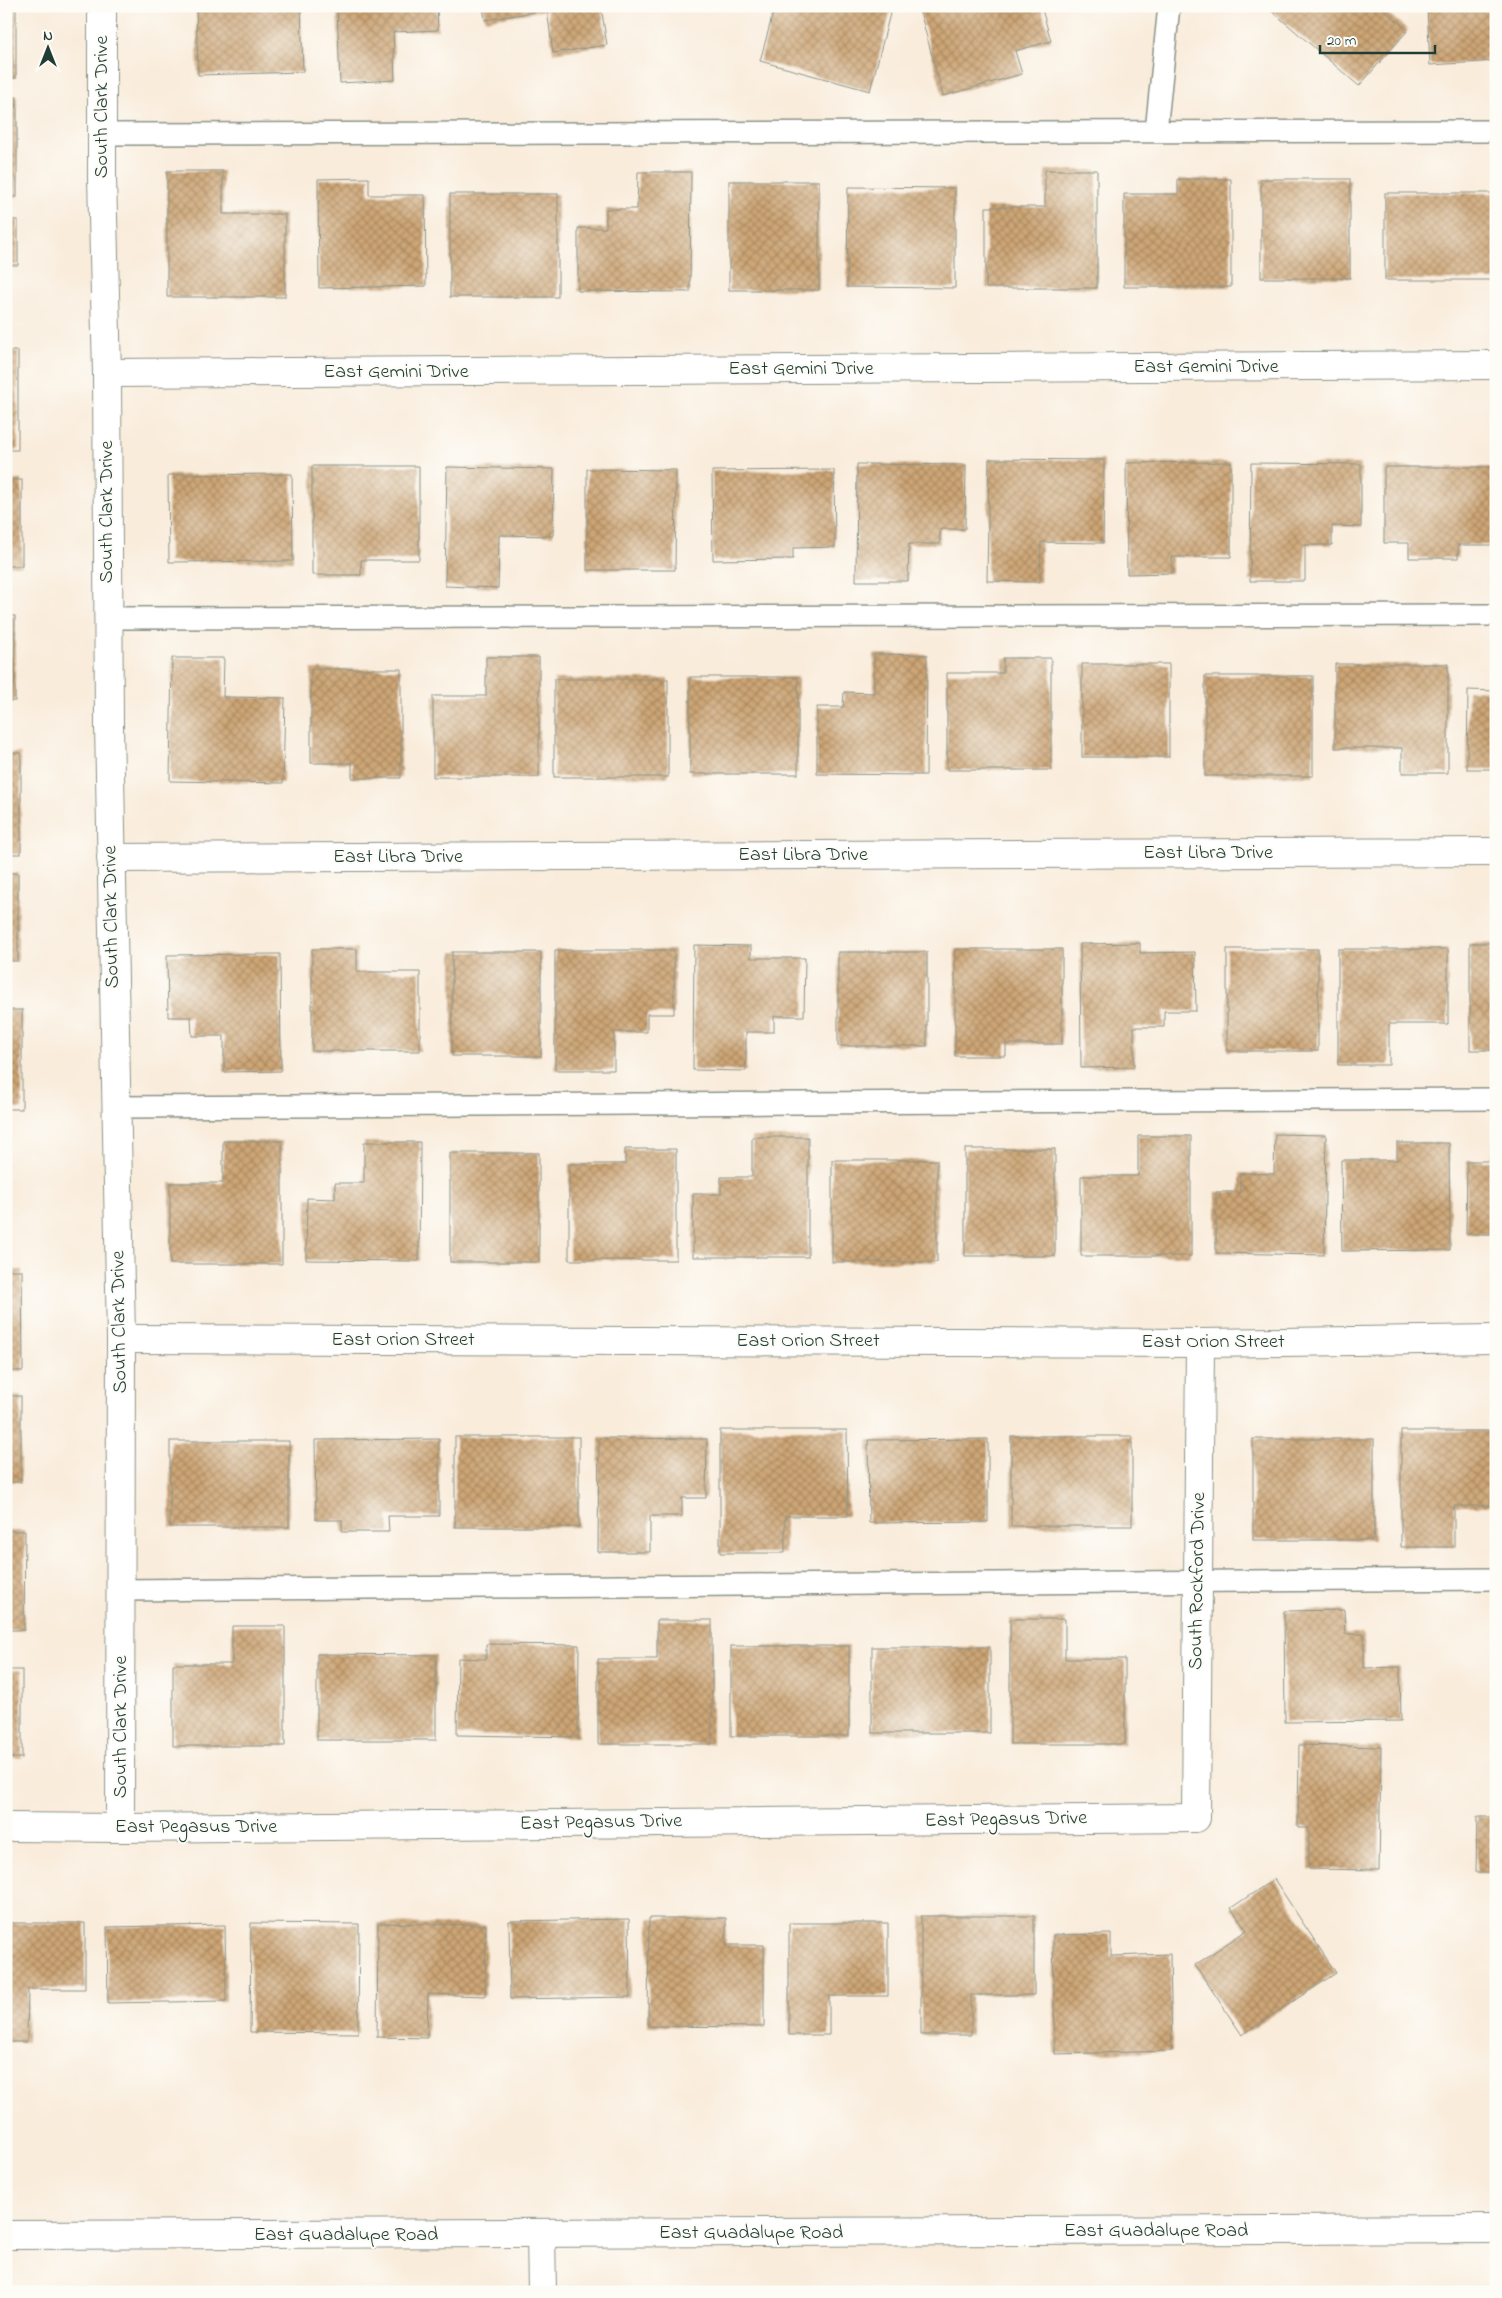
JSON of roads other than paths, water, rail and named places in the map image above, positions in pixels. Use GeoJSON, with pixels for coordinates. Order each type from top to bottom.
{"type":"FeatureCollection","features":[{"type":"Feature","properties":{"kind":"street","name":"South Clark Drive"},"geometry":{"type":"LineString","coordinates":[[102,6],[111,858],[121,1339],[120,1828]]}},
{"type":"Feature","properties":{"kind":"street","name":"East Gemini Drive"},"geometry":{"type":"LineString","coordinates":[[107,373],[1496,365]]}},
{"type":"Feature","properties":{"kind":"street","name":"East Libra Drive"},"geometry":{"type":"LineString","coordinates":[[111,858],[1496,852]]}},
{"type":"Feature","properties":{"kind":"street","name":"East Orion Street"},"geometry":{"type":"LineString","coordinates":[[121,1339],[1200,1343],[1496,1339]]}},
{"type":"Feature","properties":{"kind":"street","name":"South Rockford Drive"},"geometry":{"type":"LineString","coordinates":[[1196,1818],[1200,1343]]}},
{"type":"Feature","properties":{"kind":"street","name":"East Pegasus Drive"},"geometry":{"type":"LineString","coordinates":[[6,1826],[120,1828],[1196,1818]]}},
{"type":"Feature","properties":{"kind":"street","name":"East Guadalupe Road"},"geometry":{"type":"LineString","coordinates":[[6,2235],[1496,2229]]}},
{"type":"Feature","properties":{"kind":"street"},"geometry":{"type":"LineString","coordinates":[[542,2234],[542,2292]]}},
{"type":"Feature","properties":{"kind":"lane"},"geometry":{"type":"LineString","coordinates":[[1156,131],[1169,6]]}},
{"type":"Feature","properties":{"kind":"lane"},"geometry":{"type":"LineString","coordinates":[[102,134],[1496,131]]}},
{"type":"Feature","properties":{"kind":"lane"},"geometry":{"type":"LineString","coordinates":[[108,618],[1496,615]]}},
{"type":"Feature","properties":{"kind":"lane"},"geometry":{"type":"LineString","coordinates":[[116,1107],[1496,1099]]}},
{"type":"Feature","properties":{"kind":"lane"},"geometry":{"type":"LineString","coordinates":[[121,1590],[1496,1579]]}}]}
